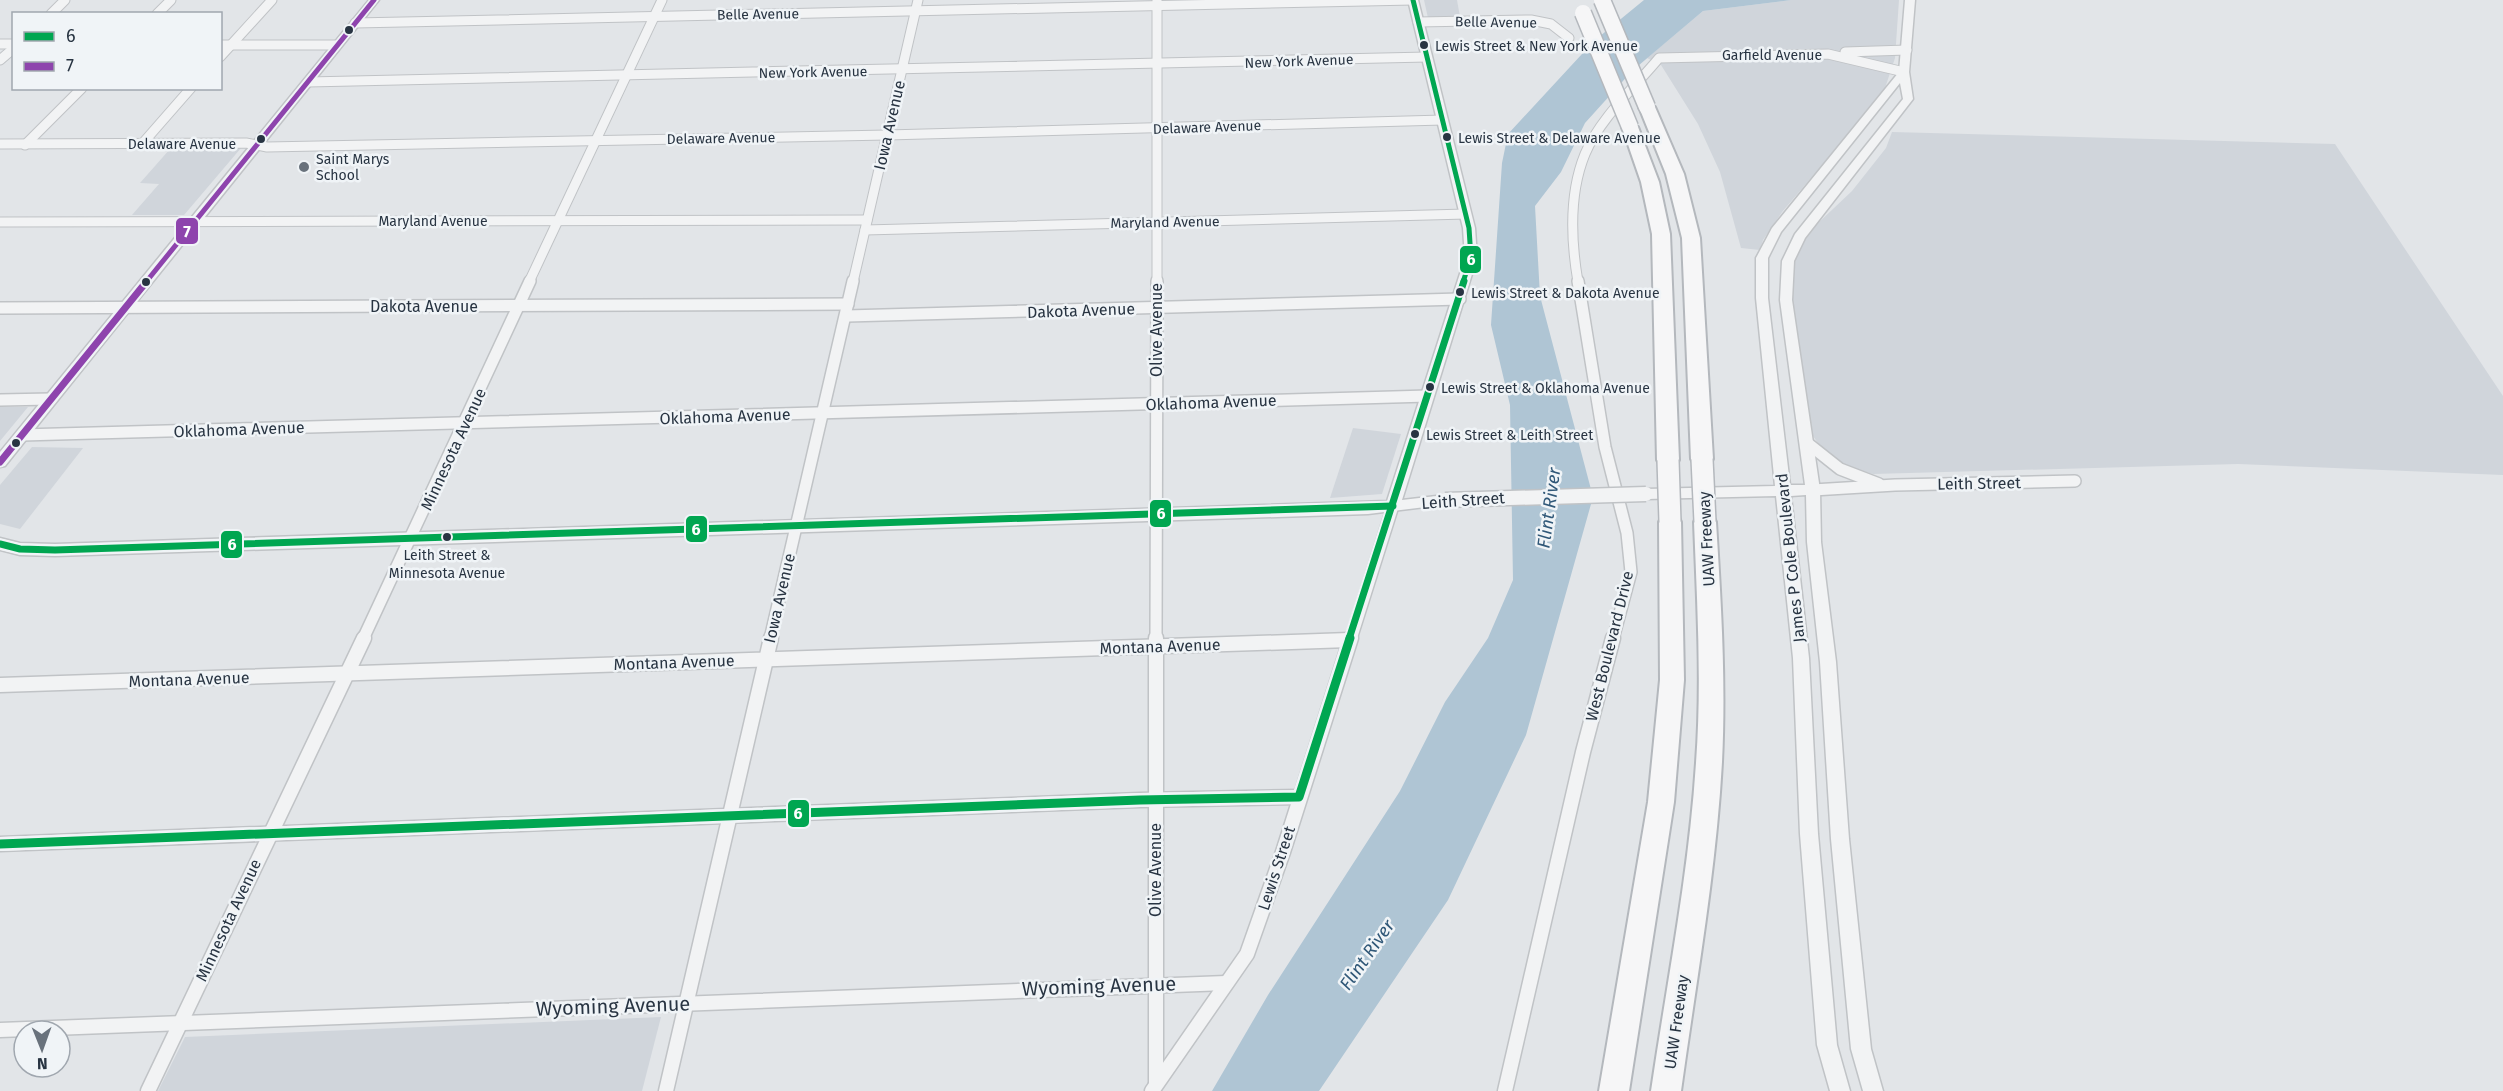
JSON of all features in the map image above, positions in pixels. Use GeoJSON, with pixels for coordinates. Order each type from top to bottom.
{"type":"FeatureCollection","features":[{"type":"Feature","properties":{"kind":"highway","name":"UAW Freeway"},"geometry":{"type":"LineString","coordinates":[[1602,0],[1675,174],[1691,238],[1711,660],[1709,763],[1701,844],[1666,1091]]}},
{"type":"Feature","properties":{"kind":"highway"},"geometry":{"type":"LineString","coordinates":[[1581,6],[1630,127],[1653,192],[1661,234],[1670,522],[1672,680],[1661,802],[1614,1091]]}},
{"type":"Feature","properties":{"kind":"street"},"geometry":{"type":"LineString","coordinates":[[53,12],[65,0]]}},
{"type":"Feature","properties":{"kind":"street"},"geometry":{"type":"LineString","coordinates":[[159,12],[171,0]]}},
{"type":"Feature","properties":{"kind":"street"},"geometry":{"type":"LineString","coordinates":[[222,55],[272,0]]}},
{"type":"Feature","properties":{"kind":"street"},"geometry":{"type":"LineString","coordinates":[[0,462],[374,0]]}},
{"type":"Feature","properties":{"kind":"street","name":"Minnesota Avenue"},"geometry":{"type":"LineString","coordinates":[[148,1091],[466,423],[557,220],[663,0]]}},
{"type":"Feature","properties":{"kind":"street","name":"Belle Avenue"},"geometry":{"type":"LineString","coordinates":[[355,23],[655,17],[916,6],[1413,0]]}},
{"type":"Feature","properties":{"kind":"street","name":"Lewis Street"},"geometry":{"type":"LineString","coordinates":[[1154,1087],[1247,954],[1283,852],[1348,640],[1460,299],[1471,258],[1466,214],[1413,0]]}},
{"type":"Feature","properties":{"kind":"street","name":"James P Cole Boulevard"},"geometry":{"type":"LineString","coordinates":[[1873,1091],[1861,1048],[1842,862],[1828,662],[1814,542],[1813,490],[1786,300],[1788,261],[1799,237],[1908,99],[1904,72],[1910,0]]}},
{"type":"Feature","properties":{"kind":"street","name":"Olive Avenue"},"geometry":{"type":"LineString","coordinates":[[1154,1087],[1157,3]]}},
{"type":"Feature","properties":{"kind":"street","name":"Iowa Avenue"},"geometry":{"type":"LineString","coordinates":[[666,1091],[916,6]]}},
{"type":"Feature","properties":{"kind":"street","name":"Belle Avenue"},"geometry":{"type":"LineString","coordinates":[[1418,22],[1532,20],[1551,24],[1569,38]]}},
{"type":"Feature","properties":{"kind":"street"},"geometry":{"type":"LineString","coordinates":[[222,45],[338,45]]}},
{"type":"Feature","properties":{"kind":"street"},"geometry":{"type":"LineString","coordinates":[[0,60],[12,48]]}},
{"type":"Feature","properties":{"kind":"street"},"geometry":{"type":"LineString","coordinates":[[1828,54],[1907,50]]}},
{"type":"Feature","properties":{"kind":"street","name":"Garfield Avenue"},"geometry":{"type":"LineString","coordinates":[[1673,56],[1828,54],[1904,72]]}},
{"type":"Feature","properties":{"kind":"street","name":"West Boulevard Drive"},"geometry":{"type":"LineString","coordinates":[[1505,1091],[1583,752],[1631,572],[1627,533],[1605,447],[1573,251],[1576,184],[1586,152],[1606,121],[1659,58],[1673,56]]}},
{"type":"Feature","properties":{"kind":"street","name":"New York Avenue"},"geometry":{"type":"LineString","coordinates":[[308,82],[1157,65],[1427,57]]}},
{"type":"Feature","properties":{"kind":"street","name":"James P Cole Boulevard"},"geometry":{"type":"LineString","coordinates":[[1840,1091],[1827,1046],[1809,834],[1801,658],[1762,298],[1762,258],[1776,231],[1904,72]]}},
{"type":"Feature","properties":{"kind":"street"},"geometry":{"type":"LineString","coordinates":[[25,144],[80,90]]}},
{"type":"Feature","properties":{"kind":"street"},"geometry":{"type":"LineString","coordinates":[[142,144],[189,90]]}},
{"type":"Feature","properties":{"kind":"street","name":"Delaware Avenue"},"geometry":{"type":"LineString","coordinates":[[0,144],[246,143],[255,146],[596,141],[1156,129],[1443,120]]}},
{"type":"Feature","properties":{"kind":"street","name":"Maryland Avenue"},"geometry":{"type":"LineString","coordinates":[[0,222],[557,220],[866,225],[1156,223],[1466,214]]}},
{"type":"Feature","properties":{"kind":"street","name":"Dakota Avenue"},"geometry":{"type":"LineString","coordinates":[[0,308],[520,306],[847,310],[1157,308],[1460,299]]}},
{"type":"Feature","properties":{"kind":"street","name":"Oklahoma Avenue"},"geometry":{"type":"LineString","coordinates":[[22,435],[1428,396]]}},
{"type":"Feature","properties":{"kind":"street"},"geometry":{"type":"LineString","coordinates":[[0,400],[51,399]]}},
{"type":"Feature","properties":{"kind":"street","name":"Leith Street"},"geometry":{"type":"LineString","coordinates":[[1806,442],[1840,469],[1883,486]]}},
{"type":"Feature","properties":{"kind":"street","name":"Leith Street"},"geometry":{"type":"LineString","coordinates":[[0,544],[20,549],[410,540],[1393,506],[1445,500],[1783,492],[1883,486],[2075,481]]}},
{"type":"Feature","properties":{"kind":"street"},"geometry":{"type":"LineString","coordinates":[[0,552],[20,549]]}},
{"type":"Feature","properties":{"kind":"street","name":"Montana Avenue"},"geometry":{"type":"LineString","coordinates":[[0,685],[1348,640]]}},
{"type":"Feature","properties":{"kind":"street"},"geometry":{"type":"LineString","coordinates":[[0,844],[730,815],[1299,796]]}},
{"type":"Feature","properties":{"kind":"street","name":"Wyoming Avenue"},"geometry":{"type":"LineString","coordinates":[[0,1030],[1226,983]]}},
{"type":"Feature","properties":{"kind":"shaded area"},"geometry":{"type":"Polygon","coordinates":[[[1424,0],[1457,0],[1460,17],[1428,18],[1424,0]]]}},
{"type":"Feature","properties":{"kind":"shaded area"},"geometry":{"type":"Polygon","coordinates":[[[1791,0],[1899,0],[1895,58],[1885,88],[1878,99],[1782,212],[1763,240],[1760,250],[1741,248],[1720,172],[1698,124],[1661,65],[1647,58],[1703,11],[1791,0]]]}},
{"type":"Feature","properties":{"kind":"shaded area"},"geometry":{"type":"Polygon","coordinates":[[[1892,132],[2335,144],[2503,396],[2503,475],[2238,464],[1873,474],[1845,466],[1827,456],[1813,436],[1793,310],[1792,269],[1802,244],[1816,225],[1852,191],[1886,148],[1892,132]]]}},
{"type":"Feature","properties":{"kind":"shaded area"},"geometry":{"type":"Polygon","coordinates":[[[241,148],[184,215],[132,215],[159,184],[140,183],[170,149],[241,148]]]}},
{"type":"Feature","properties":{"kind":"shaded area"},"geometry":{"type":"Polygon","coordinates":[[[0,407],[28,407],[0,441],[0,407]]]}},
{"type":"Feature","properties":{"kind":"shaded area"},"geometry":{"type":"Polygon","coordinates":[[[1353,428],[1401,434],[1382,494],[1330,498],[1353,428]]]}},
{"type":"Feature","properties":{"kind":"shaded area"},"geometry":{"type":"Polygon","coordinates":[[[32,447],[83,448],[20,529],[0,524],[0,485],[32,447]]]}},
{"type":"Feature","properties":{"kind":"shaded area"},"geometry":{"type":"Polygon","coordinates":[[[661,1017],[642,1091],[158,1091],[185,1037],[661,1017]]]}},
{"type":"Feature","properties":{"kind":"water","name":"Flint River"},"geometry":{"type":"Polygon","coordinates":[[[1644,0],[1791,0],[1703,11],[1632,71],[1585,123],[1561,172],[1535,206],[1540,296],[1593,497],[1526,735],[1448,900],[1319,1091],[1212,1091],[1268,995],[1400,791],[1445,702],[1488,638],[1513,580],[1510,405],[1491,325],[1502,163],[1508,134],[1594,41],[1644,0]]]}},
{"type":"Feature","properties":{"kind":"transit line","name":"7"},"geometry":{"type":"LineString","coordinates":[[0,462],[374,0]]}},
{"type":"Feature","properties":{"kind":"transit line","name":"6"},"geometry":{"type":"LineString","coordinates":[[0,844],[1140,800],[1299,797],[1471,258],[1469,228],[1413,0]]}},
{"type":"Feature","properties":{"kind":"transit line","name":"6"},"geometry":{"type":"LineString","coordinates":[[0,544],[20,549],[55,550],[1393,506]]}},
{"type":"Feature","properties":{"kind":"place","name":"Lewis Street & New York Avenue"},"geometry":{"type":"Point","coordinates":[1424,45]}},
{"type":"Feature","properties":{"kind":"place","name":"Lewis Street & Delaware Avenue"},"geometry":{"type":"Point","coordinates":[1447,137]}},
{"type":"Feature","properties":{"kind":"place","name":"Saint Marys School"},"geometry":{"type":"Point","coordinates":[304,167]}},
{"type":"Feature","properties":{"kind":"place","name":"Lewis Street & Dakota Avenue"},"geometry":{"type":"Point","coordinates":[1460,292]}},
{"type":"Feature","properties":{"kind":"place","name":"Lewis Street & Oklahoma Avenue"},"geometry":{"type":"Point","coordinates":[1430,387]}},
{"type":"Feature","properties":{"kind":"place","name":"Lewis Street & Leith Street"},"geometry":{"type":"Point","coordinates":[1415,434]}},
{"type":"Feature","properties":{"kind":"place","name":"Leith Street & Minnesota Avenue"},"geometry":{"type":"Point","coordinates":[447,537]}}]}
